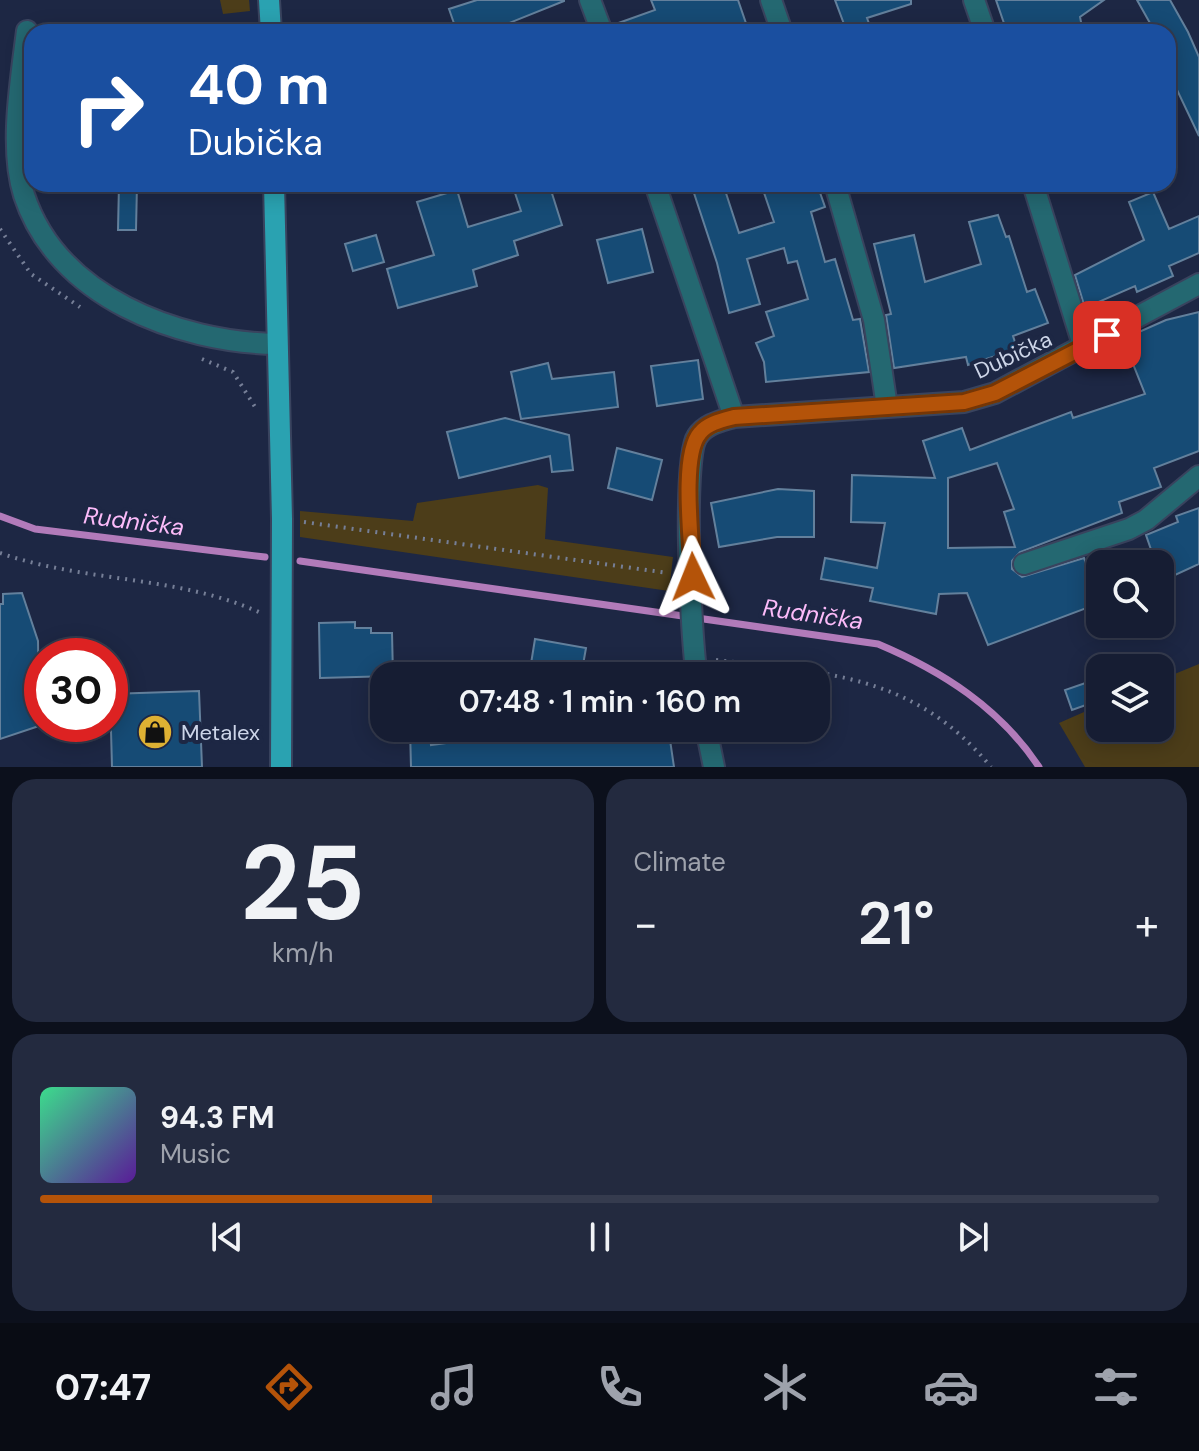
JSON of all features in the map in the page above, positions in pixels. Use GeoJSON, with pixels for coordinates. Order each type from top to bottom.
{"type":"FeatureCollection","features":[{"type":"Feature","properties":{"kind":"main road"},"geometry":{"type":"LineString","coordinates":[[269,0],[270,24]]}},
{"type":"Feature","properties":{"kind":"main road"},"geometry":{"type":"LineString","coordinates":[[274,192],[282,519],[281,767]]}},
{"type":"Feature","properties":{"kind":"street"},"geometry":{"type":"LineString","coordinates":[[590,0],[599,24]]}},
{"type":"Feature","properties":{"kind":"street"},"geometry":{"type":"LineString","coordinates":[[771,0],[779,24]]}},
{"type":"Feature","properties":{"kind":"street"},"geometry":{"type":"LineString","coordinates":[[974,0],[982,24]]}},
{"type":"Feature","properties":{"kind":"street"},"geometry":{"type":"LineString","coordinates":[[24,55],[18,102],[23,194],[51,246],[93,288],[161,322],[238,343],[276,344]]}},
{"type":"Feature","properties":{"kind":"street"},"geometry":{"type":"LineString","coordinates":[[658,192],[734,417],[706,427],[692,449],[694,658]]}},
{"type":"Feature","properties":{"kind":"street"},"geometry":{"type":"LineString","coordinates":[[837,192],[874,320],[887,407]]}},
{"type":"Feature","properties":{"kind":"street"},"geometry":{"type":"LineString","coordinates":[[1035,192],[1084,348]]}},
{"type":"Feature","properties":{"kind":"street","name":"Dubička"},"geometry":{"type":"LineString","coordinates":[[734,417],[964,402],[995,393],[1199,284]]}},
{"type":"Feature","properties":{"kind":"street"},"geometry":{"type":"LineString","coordinates":[[1024,564],[1129,529],[1146,520],[1199,476]]}},
{"type":"Feature","properties":{"kind":"street"},"geometry":{"type":"LineString","coordinates":[[709,742],[714,767]]}},
{"type":"Feature","properties":{"kind":"path"},"geometry":{"type":"LineString","coordinates":[[0,229],[31,274],[87,310]]}},
{"type":"Feature","properties":{"kind":"path"},"geometry":{"type":"LineString","coordinates":[[189,354],[233,372],[260,416]]}},
{"type":"Feature","properties":{"kind":"path"},"geometry":{"type":"LineString","coordinates":[[282,519],[692,585]]}},
{"type":"Feature","properties":{"kind":"path"},"geometry":{"type":"LineString","coordinates":[[0,553],[68,573],[197,589],[268,615],[268,609]]}},
{"type":"Feature","properties":{"kind":"path"},"geometry":{"type":"LineString","coordinates":[[694,658],[839,674],[887,688],[933,714],[973,745],[991,767]]}},
{"type":"Feature","properties":{"kind":"shaded area"},"geometry":{"type":"Polygon","coordinates":[[[220,0],[249,0],[250,11],[223,14],[220,0]]]}},
{"type":"Feature","properties":{"kind":"shaded area"},"geometry":{"type":"Polygon","coordinates":[[[538,485],[548,488],[545,539],[673,557],[669,591],[300,537],[300,511],[413,521],[417,503],[538,485]]]}},
{"type":"Feature","properties":{"kind":"shaded area"},"geometry":{"type":"Polygon","coordinates":[[[1199,664],[1199,767],[1085,767],[1059,723],[1086,711],[1086,742],[1174,742],[1174,674],[1199,664]]]}},
{"type":"Feature","properties":{"kind":"building"},"geometry":{"type":"Polygon","coordinates":[[[477,0],[564,0],[507,24],[454,24],[449,9],[477,0]]]}},
{"type":"Feature","properties":{"kind":"building"},"geometry":{"type":"Polygon","coordinates":[[[651,0],[738,0],[746,24],[616,24],[655,10],[651,0]]]}},
{"type":"Feature","properties":{"kind":"building"},"geometry":{"type":"Polygon","coordinates":[[[835,0],[911,0],[911,4],[867,18],[869,24],[844,24],[835,0]]]}},
{"type":"Feature","properties":{"kind":"building"},"geometry":{"type":"Polygon","coordinates":[[[996,0],[1104,0],[1080,17],[1081,24],[1004,24],[996,0]]]}},
{"type":"Feature","properties":{"kind":"building"},"geometry":{"type":"Polygon","coordinates":[[[1137,0],[1170,0],[1199,57],[1199,136],[1176,88],[1176,24],[1150,24],[1137,0]]]}},
{"type":"Feature","properties":{"kind":"building"},"geometry":{"type":"Polygon","coordinates":[[[119,192],[137,192],[136,230],[118,230],[119,192]]]}},
{"type":"Feature","properties":{"kind":"building"},"geometry":{"type":"Polygon","coordinates":[[[458,192],[468,227],[521,211],[515,192],[552,192],[562,225],[514,241],[518,255],[473,270],[477,286],[398,308],[387,269],[434,255],[417,202],[458,192]]]}},
{"type":"Feature","properties":{"kind":"building"},"geometry":{"type":"Polygon","coordinates":[[[694,192],[726,192],[739,233],[774,222],[764,192],[820,192],[825,207],[811,212],[825,262],[835,259],[853,320],[860,319],[869,372],[766,382],[764,362],[756,343],[774,336],[766,312],[808,299],[797,261],[788,263],[784,248],[747,259],[760,304],[729,313],[717,263],[694,192]]]}},
{"type":"Feature","properties":{"kind":"building"},"geometry":{"type":"Polygon","coordinates":[[[1153,192],[1169,229],[1199,216],[1199,253],[1169,266],[1173,276],[1137,292],[1135,286],[1085,308],[1075,275],[1144,240],[1129,202],[1153,192]]]}},
{"type":"Feature","properties":{"kind":"building"},"geometry":{"type":"Polygon","coordinates":[[[998,215],[1006,237],[1009,236],[1027,292],[1035,289],[1048,323],[1013,336],[1016,345],[1008,352],[968,365],[966,357],[894,368],[886,315],[891,314],[874,244],[914,235],[925,282],[981,264],[969,222],[998,215]]]}},
{"type":"Feature","properties":{"kind":"building"},"geometry":{"type":"Polygon","coordinates":[[[642,229],[653,272],[608,283],[597,240],[642,229]]]}},
{"type":"Feature","properties":{"kind":"building"},"geometry":{"type":"Polygon","coordinates":[[[376,235],[384,262],[353,271],[345,244],[376,235]]]}},
{"type":"Feature","properties":{"kind":"building"},"geometry":{"type":"Polygon","coordinates":[[[1199,312],[1199,451],[1154,468],[1161,487],[1119,502],[1122,513],[1020,552],[1012,561],[1012,569],[1022,577],[1084,558],[1086,608],[988,645],[967,593],[939,594],[936,614],[870,601],[873,588],[821,579],[825,558],[877,568],[885,523],[851,522],[852,475],[935,478],[923,441],[962,428],[970,450],[1071,412],[1073,418],[1145,394],[1123,339],[1166,320],[1199,312]],[[997,463],[948,478],[948,548],[1015,547],[1004,512],[1014,509],[997,463]]]}},
{"type":"Feature","properties":{"kind":"building"},"geometry":{"type":"Polygon","coordinates":[[[698,360],[703,399],[657,406],[651,366],[698,360]]]}},
{"type":"Feature","properties":{"kind":"building"},"geometry":{"type":"Polygon","coordinates":[[[548,363],[552,379],[614,372],[618,407],[521,419],[511,372],[548,363]]]}},
{"type":"Feature","properties":{"kind":"building"},"geometry":{"type":"Polygon","coordinates":[[[505,418],[569,435],[573,470],[552,472],[550,456],[459,478],[447,432],[505,418]]]}},
{"type":"Feature","properties":{"kind":"building"},"geometry":{"type":"Polygon","coordinates":[[[617,448],[662,460],[652,500],[608,488],[617,448]]]}},
{"type":"Feature","properties":{"kind":"building"},"geometry":{"type":"Polygon","coordinates":[[[778,489],[814,491],[814,537],[777,537],[719,547],[711,503],[778,489]]]}},
{"type":"Feature","properties":{"kind":"building"},"geometry":{"type":"Polygon","coordinates":[[[1199,508],[1199,564],[1174,575],[1174,550],[1151,550],[1146,535],[1178,522],[1176,516],[1199,508]]]}},
{"type":"Feature","properties":{"kind":"building"},"geometry":{"type":"Polygon","coordinates":[[[22,593],[37,638],[24,638],[24,731],[0,739],[0,604],[3,604],[3,594],[22,593]]]}},
{"type":"Feature","properties":{"kind":"building"},"geometry":{"type":"Polygon","coordinates":[[[355,622],[355,628],[371,628],[371,633],[392,633],[393,662],[370,662],[370,677],[320,678],[319,623],[355,622]]]}},
{"type":"Feature","properties":{"kind":"building"},"geometry":{"type":"Polygon","coordinates":[[[535,639],[586,648],[584,662],[531,662],[535,639]]]}},
{"type":"Feature","properties":{"kind":"building"},"geometry":{"type":"Polygon","coordinates":[[[1086,683],[1086,705],[1072,710],[1065,690],[1086,683]]]}},
{"type":"Feature","properties":{"kind":"building","name":"Metalex"},"geometry":{"type":"Polygon","coordinates":[[[199,691],[202,767],[112,767],[111,742],[128,742],[128,693],[199,691]]]}},
{"type":"Feature","properties":{"kind":"building"},"geometry":{"type":"Polygon","coordinates":[[[410,742],[431,742],[431,745],[453,742],[670,742],[674,767],[411,767],[410,742]]]}},
{"type":"Feature","properties":{"kind":"waterway","name":"Rudnička"},"geometry":{"type":"LineString","coordinates":[[0,516],[35,529],[265,557]]}},
{"type":"Feature","properties":{"kind":"waterway","name":"Rudnička"},"geometry":{"type":"LineString","coordinates":[[300,561],[878,644],[925,666],[988,709],[1024,746],[1039,767]]}},
{"type":"Feature","properties":{"kind":"place","name":"Metalex"},"geometry":{"type":"Point","coordinates":[155,732]}},
{"type":"Feature","properties":{"kind":"route"},"geometry":{"type":"LineString","coordinates":[[693,577],[689,469],[695,440],[706,427],[734,417],[964,402],[995,393],[1107,335]]}}]}
